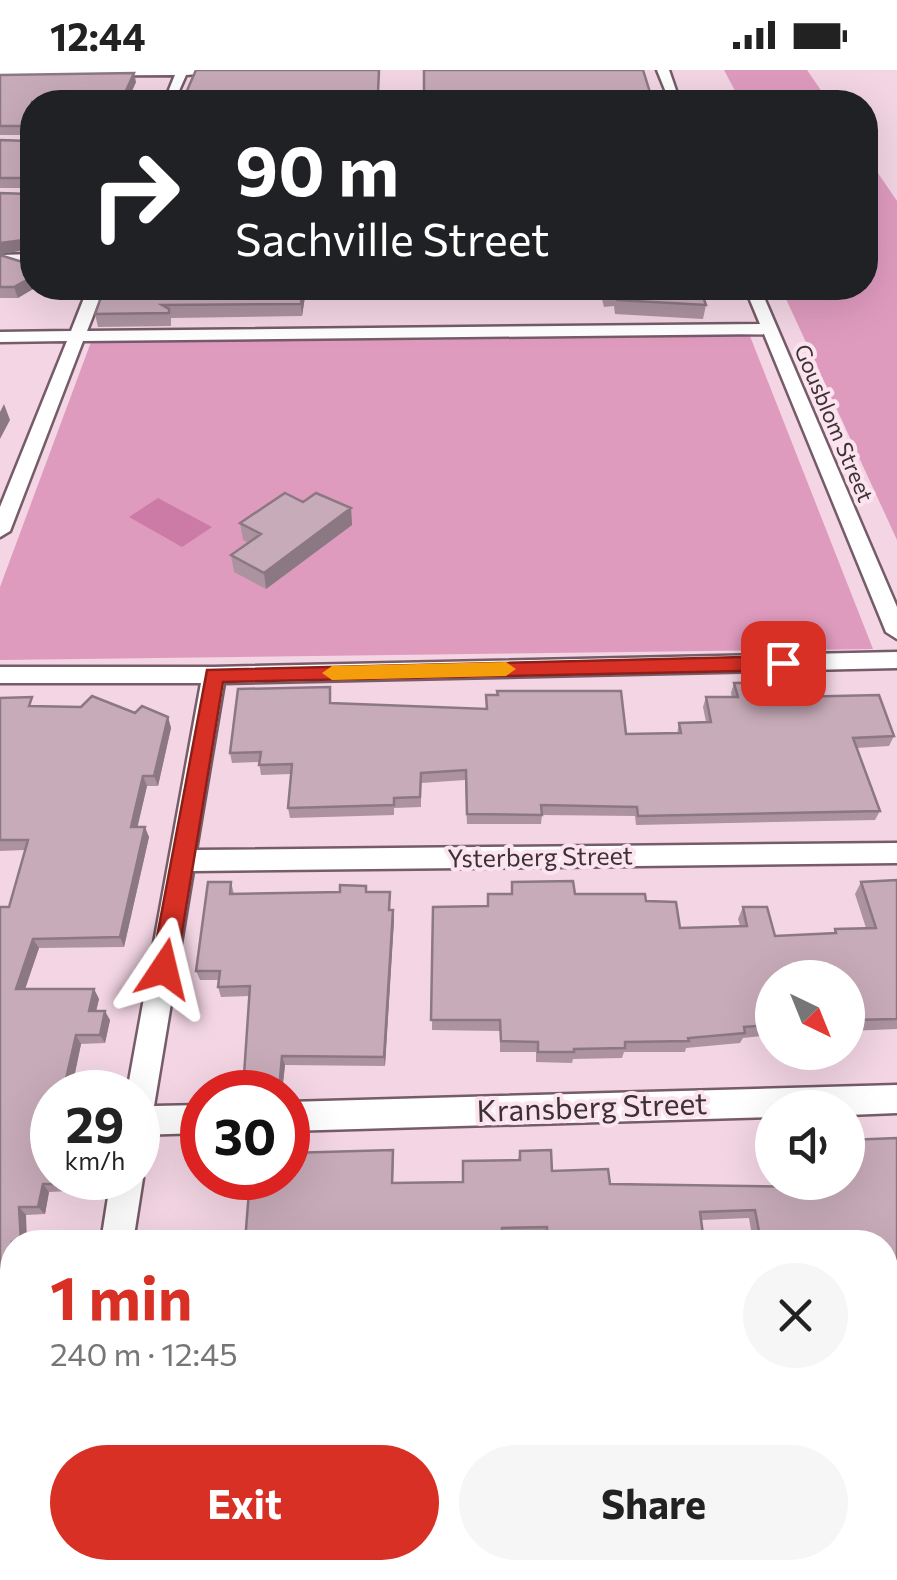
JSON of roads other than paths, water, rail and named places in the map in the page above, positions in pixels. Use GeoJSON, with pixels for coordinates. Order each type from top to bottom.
{"type":"FeatureCollection","features":[{"type":"Feature","properties":{"kind":"street"},"geometry":{"type":"LineString","coordinates":[[0,72],[240,71]]}},
{"type":"Feature","properties":{"kind":"street"},"geometry":{"type":"LineString","coordinates":[[0,530],[92,300]]}},
{"type":"Feature","properties":{"kind":"street","name":"Gousblom Street"},"geometry":{"type":"LineString","coordinates":[[758,300],[897,632]]}},
{"type":"Feature","properties":{"kind":"street"},"geometry":{"type":"LineString","coordinates":[[0,336],[770,329]]}},
{"type":"Feature","properties":{"kind":"street"},"geometry":{"type":"LineString","coordinates":[[0,675],[214,676],[897,660]]}},
{"type":"Feature","properties":{"kind":"street"},"geometry":{"type":"LineString","coordinates":[[146,1070],[214,676]]}},
{"type":"Feature","properties":{"kind":"street","name":"Ysterberg Street"},"geometry":{"type":"LineString","coordinates":[[183,861],[897,853]]}},
{"type":"Feature","properties":{"kind":"street","name":"Kransberg Street"},"geometry":{"type":"LineString","coordinates":[[310,1116],[897,1099]]}},
{"type":"Feature","properties":{"kind":"street"},"geometry":{"type":"LineString","coordinates":[[119,1230],[124,1200]]}}]}
